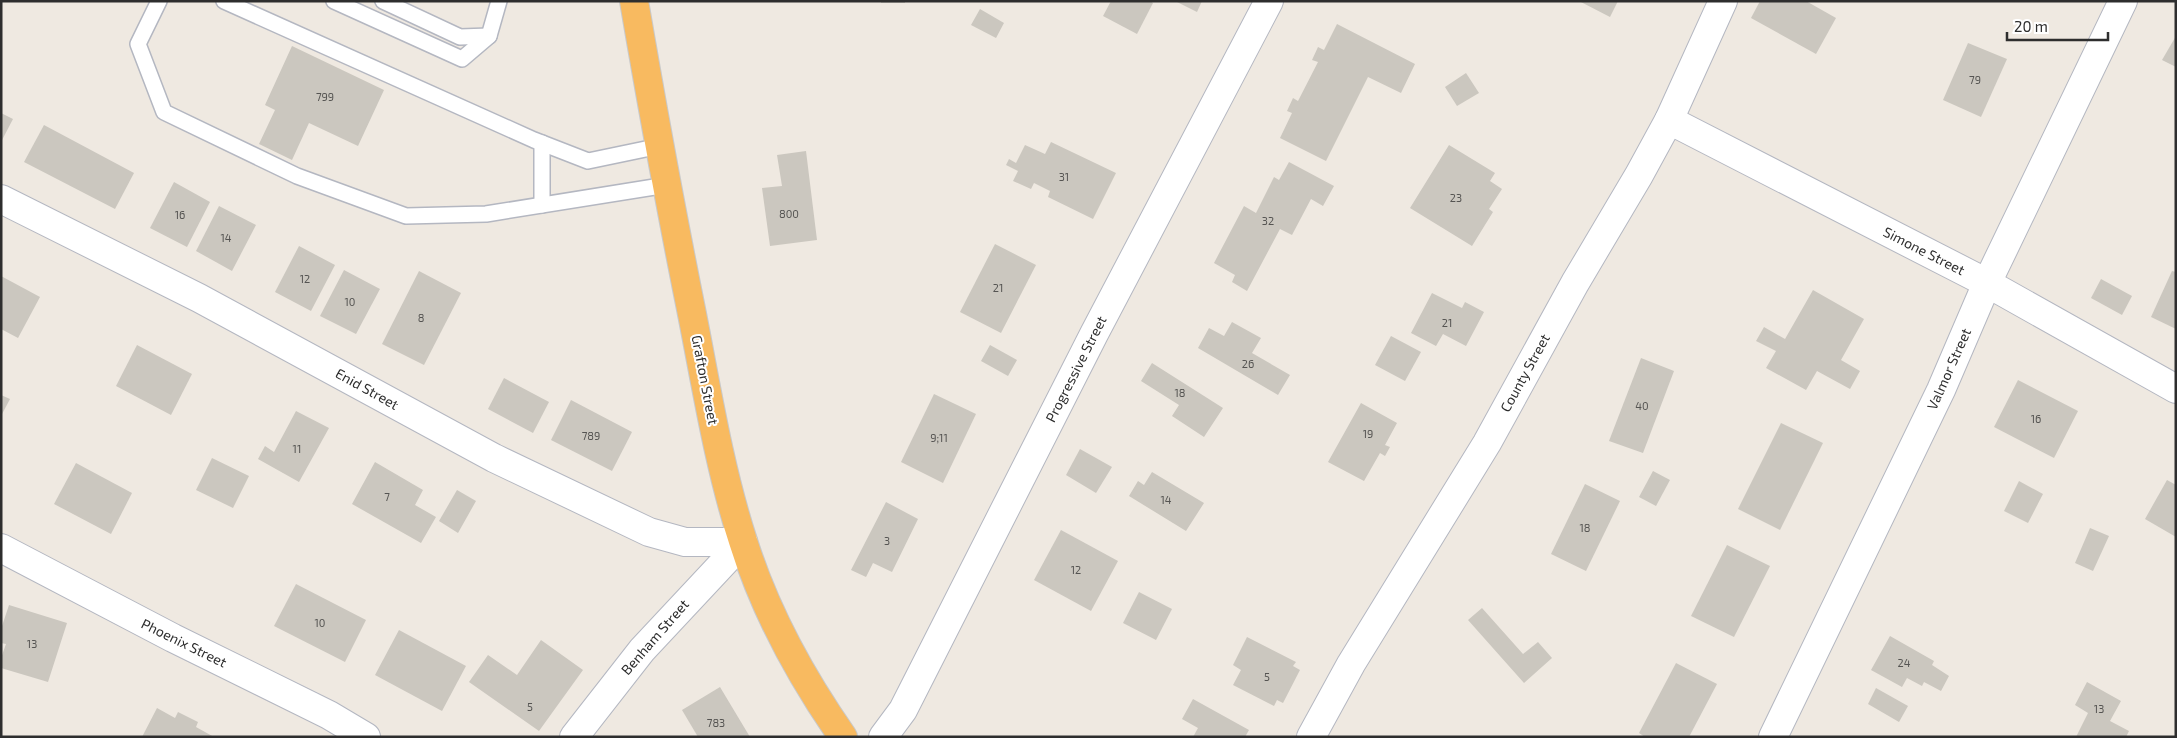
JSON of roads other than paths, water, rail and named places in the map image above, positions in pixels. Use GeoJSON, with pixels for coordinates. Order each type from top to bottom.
{"type":"FeatureCollection","features":[{"type":"Feature","properties":{"kind":"highway","name":"Grafton Street"},"geometry":{"type":"LineString","coordinates":[[634,1],[667,185],[719,446],[743,542],[763,595],[788,648],[816,697],[844,737]]}},
{"type":"Feature","properties":{"kind":"street","name":"Progressive Street"},"geometry":{"type":"LineString","coordinates":[[883,737],[903,710],[1094,334],[1269,1]]}},
{"type":"Feature","properties":{"kind":"street","name":"County Street"},"geometry":{"type":"LineString","coordinates":[[1311,737],[1351,664],[1487,443],[1669,120],[1723,1]]}},
{"type":"Feature","properties":{"kind":"street","name":"Valmor Street"},"geometry":{"type":"LineString","coordinates":[[1773,737],[1933,407],[1987,283],[2123,1]]}},
{"type":"Feature","properties":{"kind":"street","name":"Simone Street"},"geometry":{"type":"LineString","coordinates":[[1669,120],[1987,283],[2176,389]]}},
{"type":"Feature","properties":{"kind":"street","name":"Enid Street"},"geometry":{"type":"LineString","coordinates":[[1,199],[200,298],[494,458],[649,532],[685,542],[743,542]]}},
{"type":"Feature","properties":{"kind":"street","name":"Benham Street"},"geometry":{"type":"LineString","coordinates":[[574,737],[642,650],[743,542]]}},
{"type":"Feature","properties":{"kind":"street","name":"Phoenix Street"},"geometry":{"type":"LineString","coordinates":[[1,548],[173,638],[329,715],[366,737]]}},
{"type":"Feature","properties":{"kind":"lane"},"geometry":{"type":"LineString","coordinates":[[159,1],[138,44],[164,112],[297,176],[406,216],[486,214],[667,185]]}},
{"type":"Feature","properties":{"kind":"lane"},"geometry":{"type":"LineString","coordinates":[[224,1],[542,143],[588,161],[660,146]]}},
{"type":"Feature","properties":{"kind":"lane"},"geometry":{"type":"LineString","coordinates":[[334,1],[462,58],[489,36],[499,1]]}},
{"type":"Feature","properties":{"kind":"lane"},"geometry":{"type":"LineString","coordinates":[[383,1],[460,37],[489,36]]}},
{"type":"Feature","properties":{"kind":"lane"},"geometry":{"type":"LineString","coordinates":[[542,143],[542,205]]}}]}
